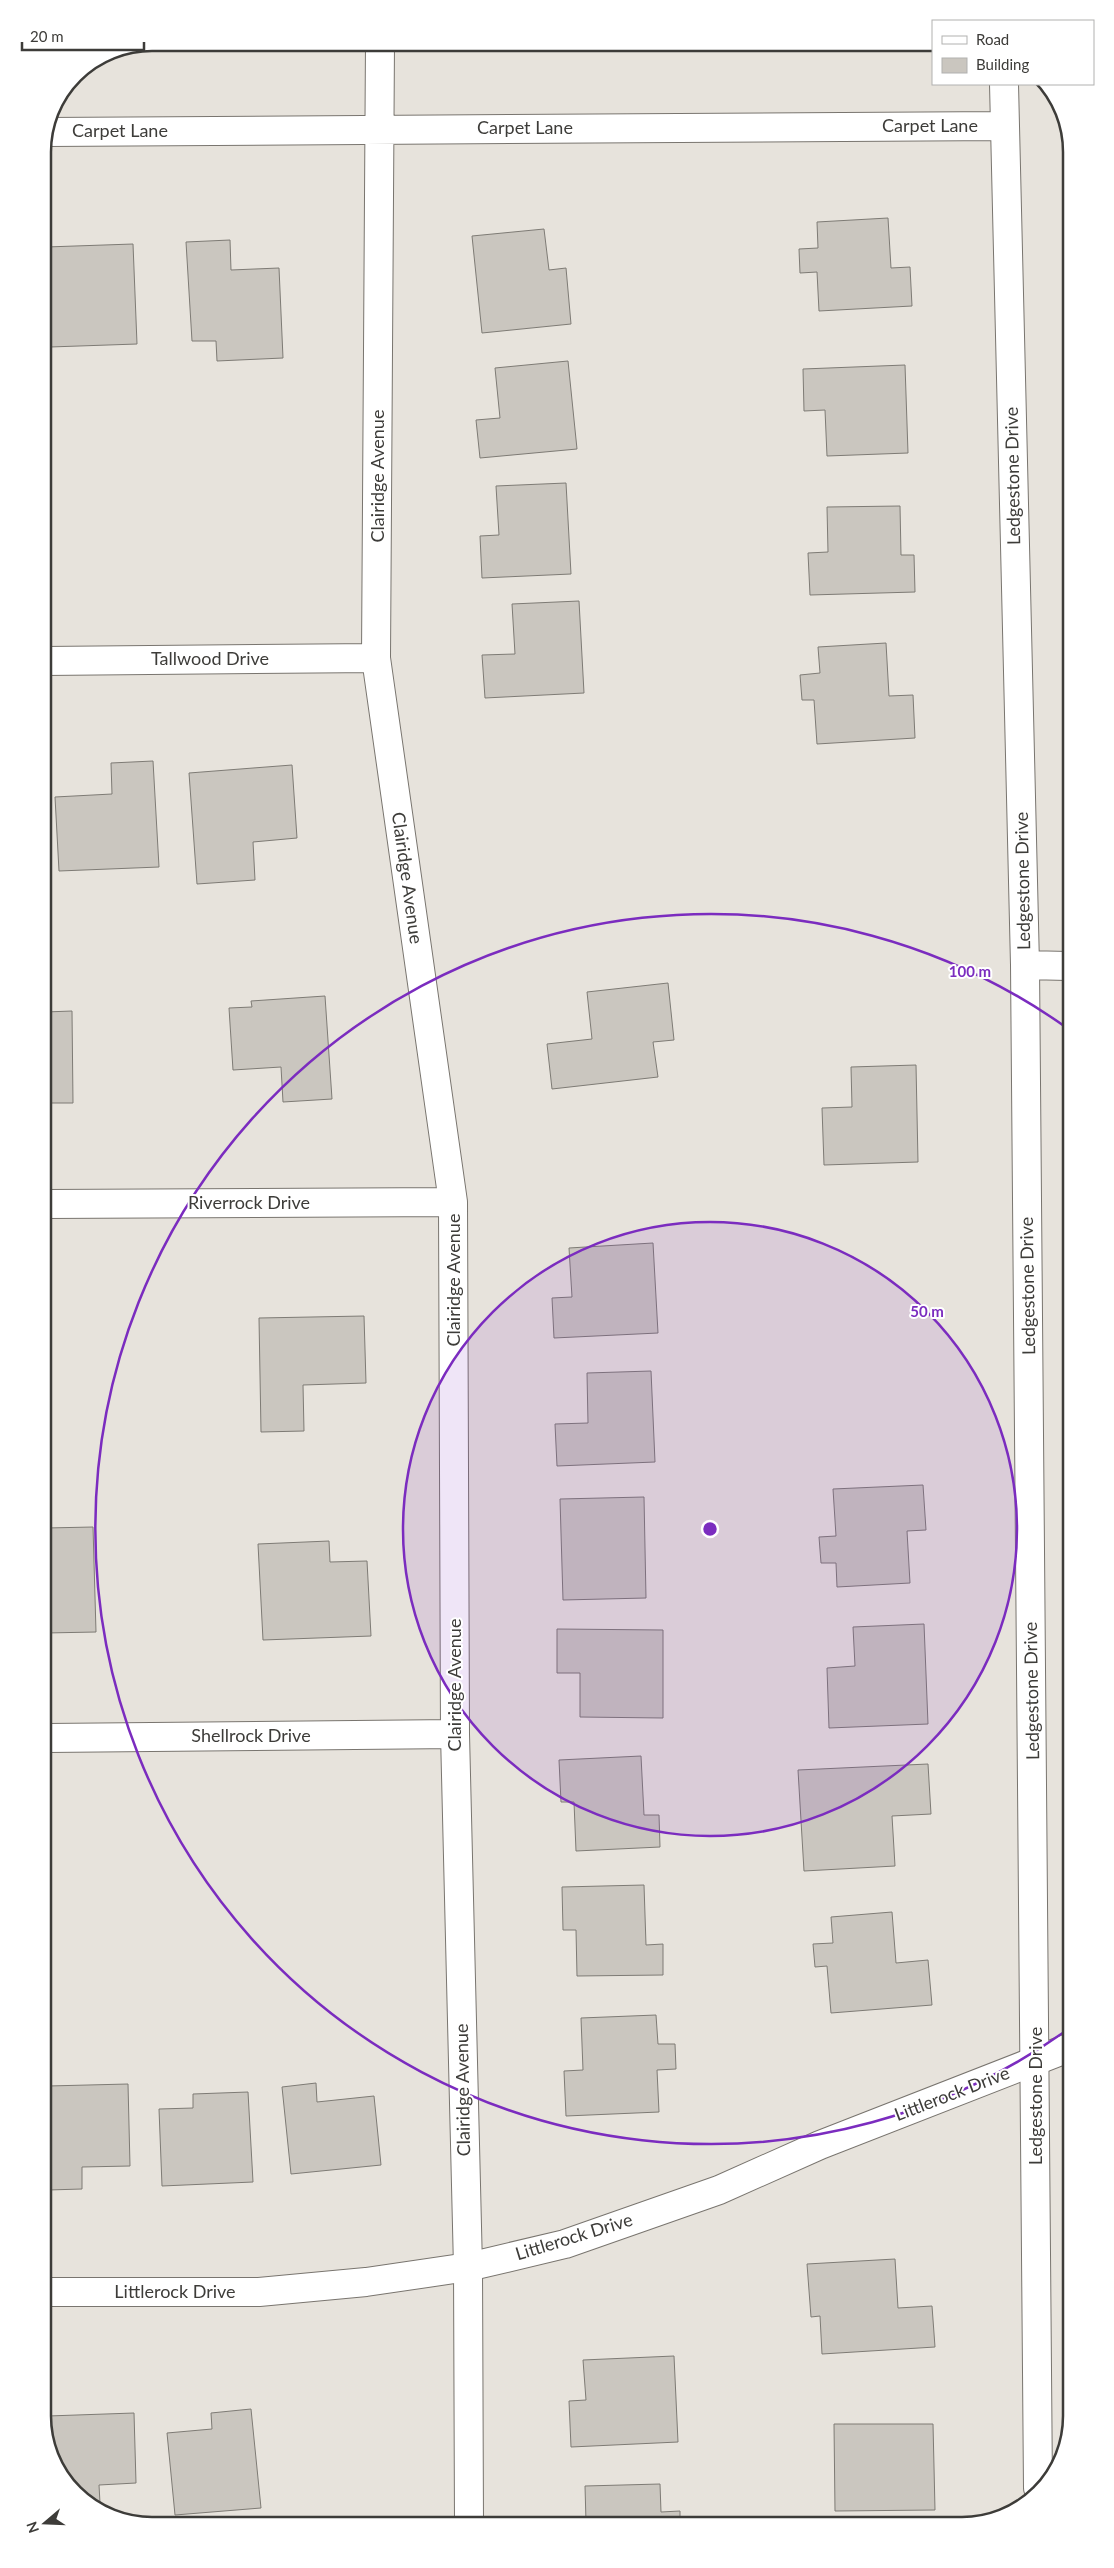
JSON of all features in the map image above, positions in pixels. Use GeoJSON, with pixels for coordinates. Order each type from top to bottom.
{"type":"FeatureCollection","features":[{"type":"Feature","properties":{"kind":"street","name":"Clairidge Avenue"},"geometry":{"type":"LineString","coordinates":[[380,51],[376,658],[453,1202],[455,1734],[468,2267],[469,2517]]}},
{"type":"Feature","properties":{"kind":"street","name":"Ledgestone Drive"},"geometry":{"type":"LineString","coordinates":[[1004,85],[1026,965],[1038,2482]]}},
{"type":"Feature","properties":{"kind":"street","name":"Carpet Lane"},"geometry":{"type":"LineString","coordinates":[[54,132],[1004,126]]}},
{"type":"Feature","properties":{"kind":"street","name":"Tallwood Drive"},"geometry":{"type":"LineString","coordinates":[[51,661],[376,658]]}},
{"type":"Feature","properties":{"kind":"street"},"geometry":{"type":"LineString","coordinates":[[1026,965],[1063,966]]}},
{"type":"Feature","properties":{"kind":"street","name":"Riverrock Drive"},"geometry":{"type":"LineString","coordinates":[[51,1204],[453,1202]]}},
{"type":"Feature","properties":{"kind":"street","name":"Shellrock Drive"},"geometry":{"type":"LineString","coordinates":[[51,1738],[455,1734]]}},
{"type":"Feature","properties":{"kind":"street","name":"Littlerock Drive"},"geometry":{"type":"LineString","coordinates":[[51,2292],[259,2292],[366,2282],[468,2267],[565,2244],[719,2190],[820,2145],[1063,2051]]}},
{"type":"Feature","properties":{"kind":"building"},"geometry":{"type":"Polygon","coordinates":[[[888,218],[891,268],[910,267],[912,306],[819,311],[817,272],[800,273],[799,249],[818,248],[817,222],[888,218]]]}},
{"type":"Feature","properties":{"kind":"building"},"geometry":{"type":"Polygon","coordinates":[[[544,229],[549,270],[566,268],[571,324],[482,333],[472,236],[544,229]]]}},
{"type":"Feature","properties":{"kind":"building"},"geometry":{"type":"Polygon","coordinates":[[[230,240],[231,270],[279,268],[283,358],[217,361],[216,341],[192,341],[186,242],[230,240]]]}},
{"type":"Feature","properties":{"kind":"building"},"geometry":{"type":"Polygon","coordinates":[[[133,244],[137,344],[51,347],[51,247],[133,244]]]}},
{"type":"Feature","properties":{"kind":"building"},"geometry":{"type":"Polygon","coordinates":[[[568,361],[577,449],[480,458],[476,420],[500,418],[495,368],[568,361]]]}},
{"type":"Feature","properties":{"kind":"building"},"geometry":{"type":"Polygon","coordinates":[[[905,365],[908,453],[827,456],[825,410],[804,411],[803,369],[905,365]]]}},
{"type":"Feature","properties":{"kind":"building"},"geometry":{"type":"Polygon","coordinates":[[[566,483],[571,574],[482,578],[480,536],[499,535],[496,486],[566,483]]]}},
{"type":"Feature","properties":{"kind":"building"},"geometry":{"type":"Polygon","coordinates":[[[900,506],[901,555],[914,555],[915,592],[810,595],[808,553],[828,552],[827,507],[900,506]]]}},
{"type":"Feature","properties":{"kind":"building"},"geometry":{"type":"Polygon","coordinates":[[[579,601],[584,693],[485,698],[482,655],[515,654],[512,604],[579,601]]]}},
{"type":"Feature","properties":{"kind":"building"},"geometry":{"type":"Polygon","coordinates":[[[886,643],[889,696],[913,695],[915,738],[817,744],[814,700],[802,700],[800,675],[820,673],[818,647],[886,643]]]}},
{"type":"Feature","properties":{"kind":"building"},"geometry":{"type":"Polygon","coordinates":[[[153,761],[159,867],[59,871],[55,797],[112,794],[111,763],[153,761]]]}},
{"type":"Feature","properties":{"kind":"building"},"geometry":{"type":"Polygon","coordinates":[[[292,765],[297,838],[253,842],[255,880],[197,884],[189,773],[292,765]]]}},
{"type":"Feature","properties":{"kind":"building"},"geometry":{"type":"Polygon","coordinates":[[[668,983],[674,1040],[653,1042],[658,1077],[552,1089],[547,1044],[592,1039],[587,992],[668,983]]]}},
{"type":"Feature","properties":{"kind":"building"},"geometry":{"type":"Polygon","coordinates":[[[325,996],[332,1099],[283,1102],[281,1067],[233,1070],[229,1008],[252,1007],[251,1001],[325,996]]]}},
{"type":"Feature","properties":{"kind":"building"},"geometry":{"type":"Polygon","coordinates":[[[72,1011],[73,1103],[51,1103],[51,1012],[72,1011]]]}},
{"type":"Feature","properties":{"kind":"building"},"geometry":{"type":"Polygon","coordinates":[[[916,1065],[918,1162],[824,1165],[822,1108],[852,1107],[851,1067],[916,1065]]]}},
{"type":"Feature","properties":{"kind":"building"},"geometry":{"type":"Polygon","coordinates":[[[653,1243],[658,1333],[554,1338],[552,1298],[572,1297],[569,1248],[653,1243]]]}},
{"type":"Feature","properties":{"kind":"building"},"geometry":{"type":"Polygon","coordinates":[[[364,1316],[366,1383],[303,1385],[304,1431],[261,1432],[259,1318],[364,1316]]]}},
{"type":"Feature","properties":{"kind":"building"},"geometry":{"type":"Polygon","coordinates":[[[651,1371],[655,1462],[557,1466],[555,1424],[588,1423],[587,1373],[651,1371]]]}},
{"type":"Feature","properties":{"kind":"building"},"geometry":{"type":"Polygon","coordinates":[[[923,1485],[926,1530],[907,1531],[910,1583],[837,1587],[836,1563],[821,1563],[819,1537],[836,1536],[833,1489],[923,1485]]]}},
{"type":"Feature","properties":{"kind":"building"},"geometry":{"type":"Polygon","coordinates":[[[644,1497],[646,1598],[563,1600],[560,1499],[644,1497]]]}},
{"type":"Feature","properties":{"kind":"building"},"geometry":{"type":"Polygon","coordinates":[[[93,1527],[96,1632],[51,1633],[51,1528],[93,1527]]]}},
{"type":"Feature","properties":{"kind":"building"},"geometry":{"type":"Polygon","coordinates":[[[329,1541],[330,1562],[367,1561],[371,1636],[263,1640],[258,1544],[329,1541]]]}},
{"type":"Feature","properties":{"kind":"building"},"geometry":{"type":"Polygon","coordinates":[[[924,1624],[928,1724],[829,1728],[827,1668],[855,1666],[853,1627],[924,1624]]]}},
{"type":"Feature","properties":{"kind":"building"},"geometry":{"type":"Polygon","coordinates":[[[557,1629],[663,1630],[663,1718],[580,1717],[580,1673],[557,1673],[557,1629]]]}},
{"type":"Feature","properties":{"kind":"building"},"geometry":{"type":"Polygon","coordinates":[[[641,1756],[644,1815],[659,1815],[660,1847],[576,1851],[574,1802],[561,1802],[559,1760],[641,1756]]]}},
{"type":"Feature","properties":{"kind":"building"},"geometry":{"type":"Polygon","coordinates":[[[928,1764],[931,1814],[892,1816],[895,1866],[804,1871],[798,1770],[928,1764]]]}},
{"type":"Feature","properties":{"kind":"building"},"geometry":{"type":"Polygon","coordinates":[[[644,1885],[646,1945],[663,1944],[663,1975],[577,1976],[576,1930],[563,1930],[562,1887],[644,1885]]]}},
{"type":"Feature","properties":{"kind":"building"},"geometry":{"type":"Polygon","coordinates":[[[892,1912],[896,1963],[928,1960],[932,2005],[831,2013],[827,1966],[815,1967],[813,1944],[833,1943],[831,1917],[892,1912]]]}},
{"type":"Feature","properties":{"kind":"building"},"geometry":{"type":"Polygon","coordinates":[[[656,2015],[658,2044],[675,2044],[676,2069],[657,2070],[659,2112],[566,2116],[564,2071],[583,2070],[581,2018],[656,2015]]]}},
{"type":"Feature","properties":{"kind":"building"},"geometry":{"type":"Polygon","coordinates":[[[316,2083],[317,2102],[374,2096],[381,2165],[291,2174],[282,2087],[316,2083]]]}},
{"type":"Feature","properties":{"kind":"building"},"geometry":{"type":"Polygon","coordinates":[[[128,2084],[130,2166],[82,2167],[82,2189],[51,2190],[51,2086],[128,2084]]]}},
{"type":"Feature","properties":{"kind":"building"},"geometry":{"type":"Polygon","coordinates":[[[248,2092],[253,2182],[162,2186],[159,2109],[193,2108],[193,2094],[248,2092]]]}},
{"type":"Feature","properties":{"kind":"building"},"geometry":{"type":"Polygon","coordinates":[[[895,2259],[898,2308],[932,2306],[935,2347],[822,2354],[820,2316],[811,2317],[807,2264],[895,2259]]]}},
{"type":"Feature","properties":{"kind":"building"},"geometry":{"type":"Polygon","coordinates":[[[674,2356],[678,2442],[571,2447],[569,2401],[586,2400],[583,2360],[674,2356]]]}},
{"type":"Feature","properties":{"kind":"building"},"geometry":{"type":"Polygon","coordinates":[[[251,2409],[261,2508],[175,2515],[167,2433],[212,2429],[211,2413],[251,2409]]]}},
{"type":"Feature","properties":{"kind":"building"},"geometry":{"type":"Polygon","coordinates":[[[134,2413],[136,2483],[99,2485],[100,2502],[91,2496],[76,2482],[62,2460],[53,2435],[51,2416],[134,2413]]]}},
{"type":"Feature","properties":{"kind":"building"},"geometry":{"type":"Polygon","coordinates":[[[834,2424],[933,2424],[935,2510],[835,2511],[834,2424]]]}},
{"type":"Feature","properties":{"kind":"building"},"geometry":{"type":"Polygon","coordinates":[[[660,2484],[661,2512],[680,2511],[680,2517],[586,2517],[585,2486],[660,2484]]]}}]}
